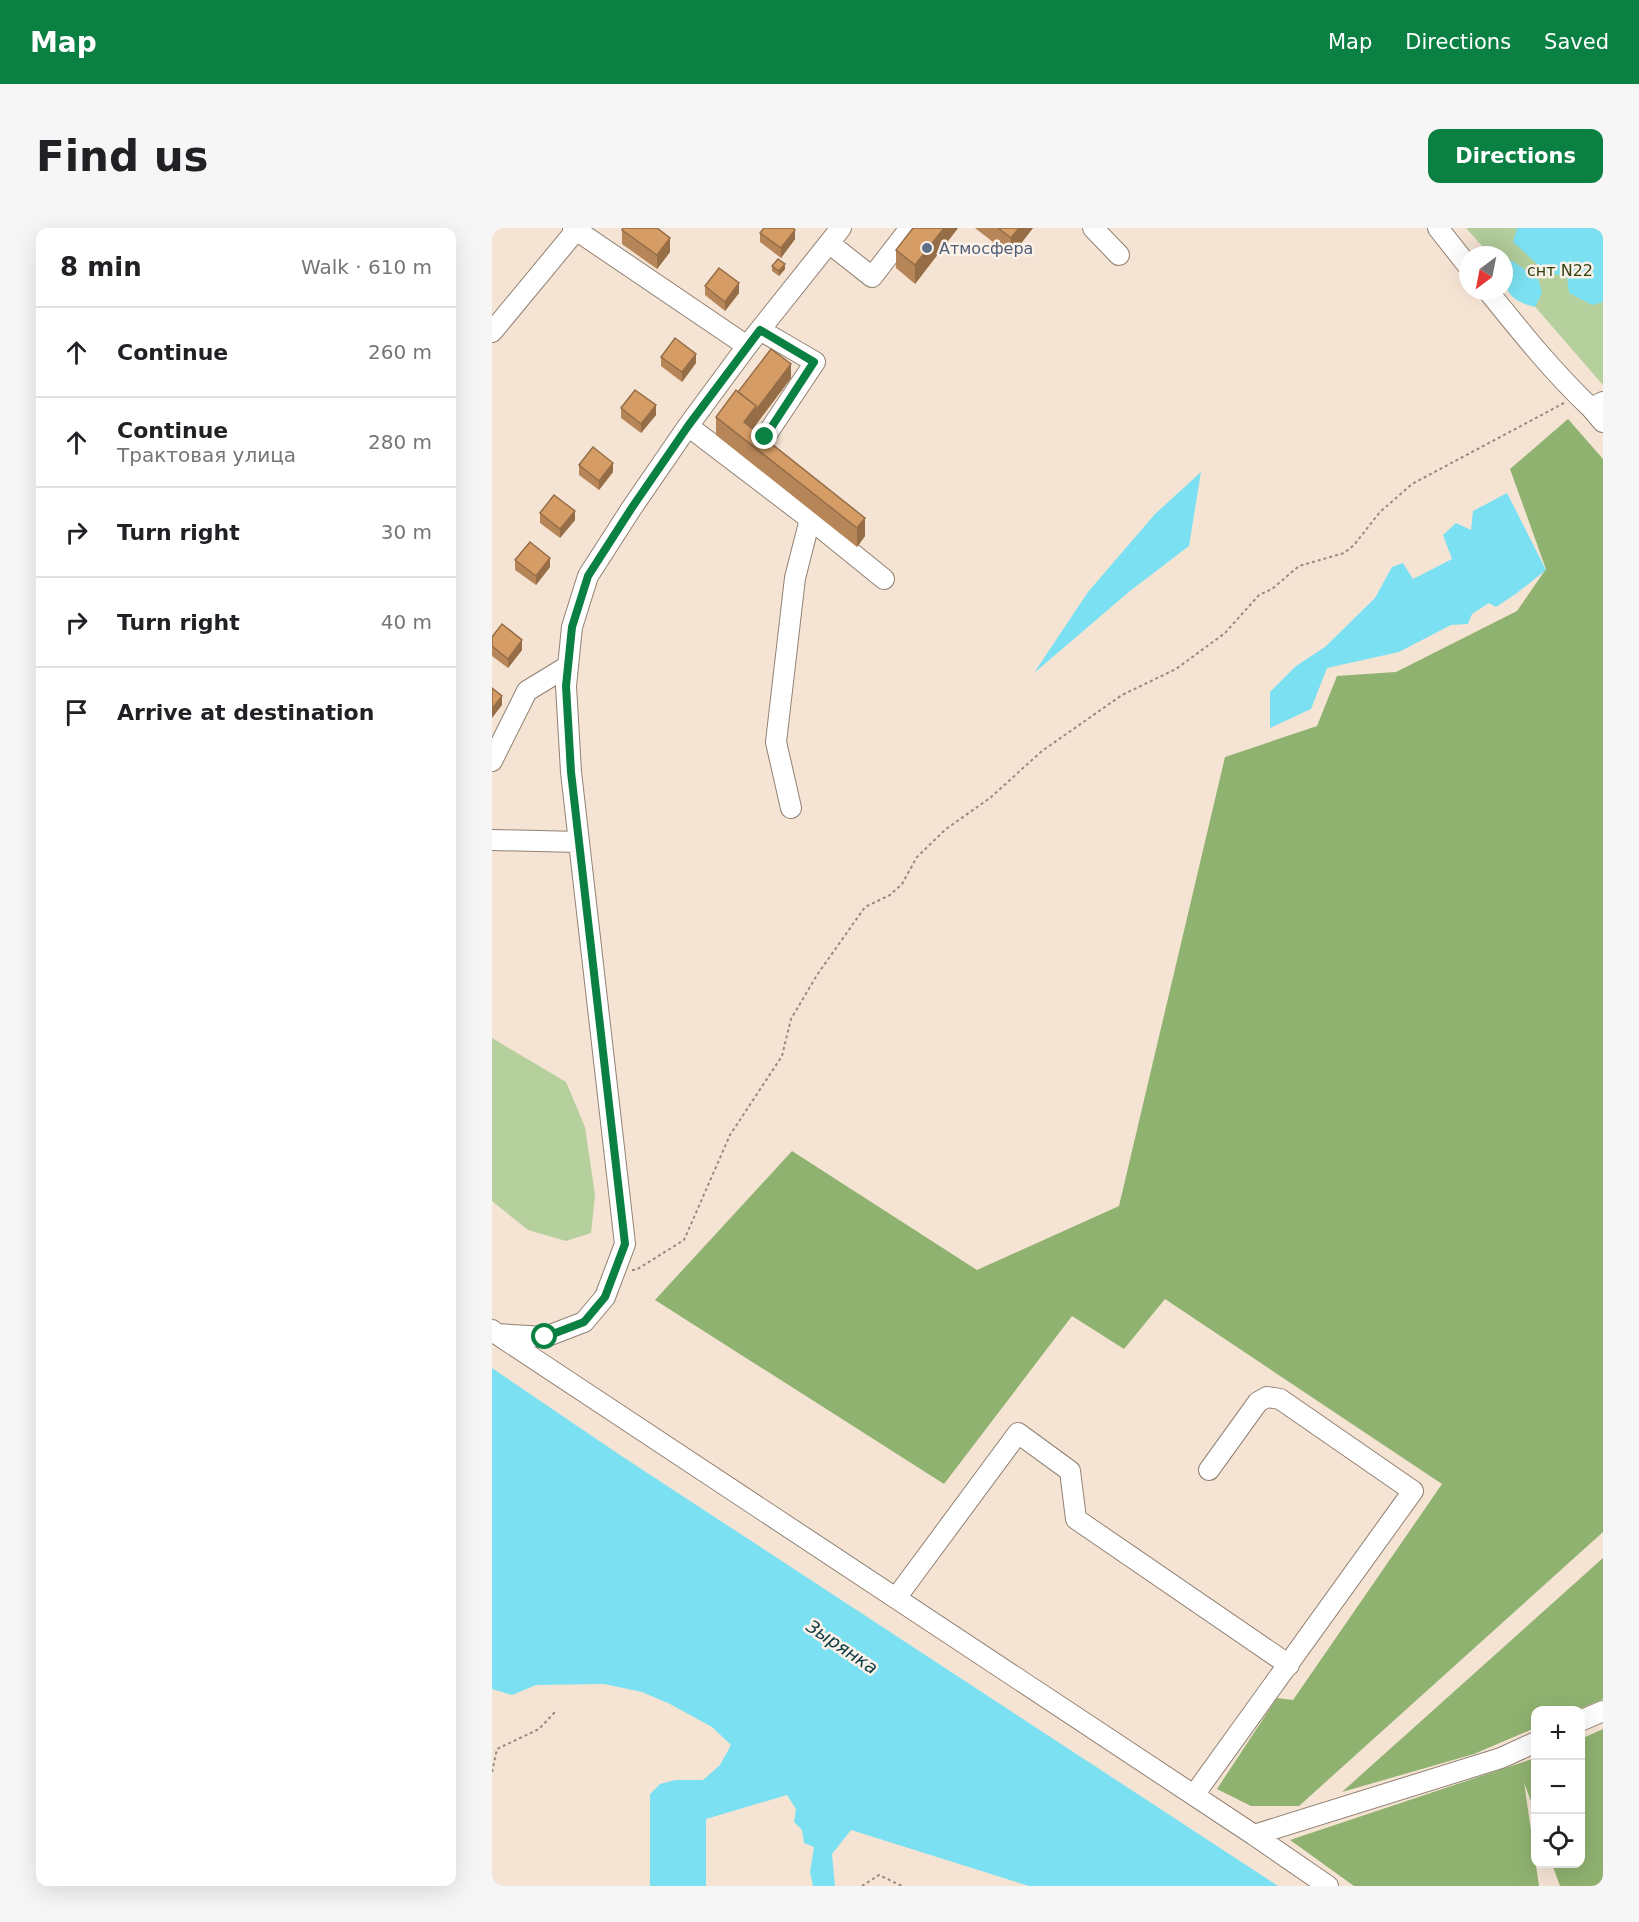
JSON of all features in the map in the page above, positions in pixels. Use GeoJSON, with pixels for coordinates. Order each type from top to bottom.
{"type":"FeatureCollection","features":[{"type":"Feature","properties":{"kind":"street"},"geometry":{"type":"LineString","coordinates":[[495,1332],[545,1337],[584,1322],[605,1297],[625,1244],[568,732],[566,686],[572,627],[588,576],[688,426],[747,346],[835,235],[872,277],[910,228]]}},
{"type":"Feature","properties":{"kind":"street"},"geometry":{"type":"LineString","coordinates":[[1094,228],[1119,255]]}},
{"type":"Feature","properties":{"kind":"street"},"geometry":{"type":"LineString","coordinates":[[1438,228],[1459,255]]}},
{"type":"Feature","properties":{"kind":"street"},"geometry":{"type":"LineString","coordinates":[[492,332],[576,229],[747,346]]}},
{"type":"Feature","properties":{"kind":"street"},"geometry":{"type":"LineString","coordinates":[[1495,300],[1540,356],[1576,394],[1599,411]]}},
{"type":"Feature","properties":{"kind":"street"},"geometry":{"type":"LineString","coordinates":[[760,330],[814,362],[765,437]]}},
{"type":"Feature","properties":{"kind":"street"},"geometry":{"type":"LineString","coordinates":[[688,426],[884,579]]}},
{"type":"Feature","properties":{"kind":"street"},"geometry":{"type":"LineString","coordinates":[[791,808],[776,742],[795,578],[810,519]]}},
{"type":"Feature","properties":{"kind":"street"},"geometry":{"type":"LineString","coordinates":[[492,761],[527,691],[568,666]]}},
{"type":"Feature","properties":{"kind":"street"},"geometry":{"type":"LineString","coordinates":[[492,840],[579,842]]}},
{"type":"Feature","properties":{"kind":"street"},"geometry":{"type":"LineString","coordinates":[[495,1332],[1329,1886]]}},
{"type":"Feature","properties":{"kind":"street"},"geometry":{"type":"LineString","coordinates":[[1194,1795],[1413,1491],[1280,1399],[1267,1397],[1258,1402],[1209,1470]]}},
{"type":"Feature","properties":{"kind":"street"},"geometry":{"type":"LineString","coordinates":[[896,1598],[1018,1433],[1070,1471],[1076,1519],[1289,1665]]}},
{"type":"Feature","properties":{"kind":"street"},"geometry":{"type":"LineString","coordinates":[[1585,1719],[1603,1711]]}},
{"type":"Feature","properties":{"kind":"street"},"geometry":{"type":"LineString","coordinates":[[1254,1835],[1501,1758],[1531,1744]]}},
{"type":"Feature","properties":{"kind":"path"},"geometry":{"type":"LineString","coordinates":[[614,1272],[636,1270],[684,1240],[730,1135],[782,1056],[791,1019],[817,975],[865,908],[890,895],[903,884],[918,857],[946,829],[990,798],[1041,751],[1122,695],[1176,669],[1225,633],[1259,595],[1272,590],[1299,566],[1349,549],[1380,512],[1412,484],[1558,407],[1576,394]]}},
{"type":"Feature","properties":{"kind":"path"},"geometry":{"type":"LineString","coordinates":[[492,1772],[496,1749],[538,1729],[555,1712]]}},
{"type":"Feature","properties":{"kind":"path"},"geometry":{"type":"LineString","coordinates":[[862,1886],[879,1875],[902,1886]]}},
{"type":"Feature","properties":{"kind":"green space","name":"снт N22"},"geometry":{"type":"Polygon","coordinates":[[[1466,228],[1603,228],[1603,385],[1513,281],[1513,246],[1482,246],[1466,228]]]}},
{"type":"Feature","properties":{"kind":"green space"},"geometry":{"type":"Polygon","coordinates":[[[1568,419],[1603,459],[1603,1532],[1299,1806],[1251,1806],[1217,1789],[1277,1698],[1293,1700],[1442,1484],[1165,1299],[1124,1349],[1072,1316],[944,1484],[655,1300],[792,1151],[977,1270],[1119,1206],[1225,757],[1317,726],[1337,676],[1396,672],[1517,611],[1546,569],[1510,469],[1568,419]]]}},
{"type":"Feature","properties":{"kind":"green space"},"geometry":{"type":"Polygon","coordinates":[[[492,1038],[566,1082],[585,1127],[595,1195],[591,1233],[566,1241],[528,1230],[492,1201],[492,1038]]]}},
{"type":"Feature","properties":{"kind":"green space"},"geometry":{"type":"Polygon","coordinates":[[[1603,1558],[1603,1699],[1585,1707],[1531,1706],[1531,1730],[1474,1754],[1342,1792],[1603,1558]]]}},
{"type":"Feature","properties":{"kind":"green space"},"geometry":{"type":"Polygon","coordinates":[[[1603,1729],[1603,1886],[1560,1886],[1553,1868],[1585,1868],[1585,1737],[1603,1729]]]}},
{"type":"Feature","properties":{"kind":"green space"},"geometry":{"type":"Polygon","coordinates":[[[1531,1759],[1531,1802],[1524,1782],[1531,1831],[1531,1868],[1536,1868],[1539,1886],[1354,1886],[1290,1840],[1531,1759]]]}},
{"type":"Feature","properties":{"kind":"water"},"geometry":{"type":"Polygon","coordinates":[[[1517,228],[1603,228],[1603,302],[1592,305],[1569,293],[1567,276],[1547,273],[1513,242],[1517,228]]]}},
{"type":"Feature","properties":{"kind":"water"},"geometry":{"type":"Polygon","coordinates":[[[1513,262],[1538,279],[1542,293],[1535,307],[1513,297],[1513,262]]]}},
{"type":"Feature","properties":{"kind":"water"},"geometry":{"type":"Polygon","coordinates":[[[1201,472],[1189,546],[1130,591],[1034,673],[1088,592],[1155,514],[1201,472]]]}},
{"type":"Feature","properties":{"kind":"water"},"geometry":{"type":"Polygon","coordinates":[[[1507,493],[1546,570],[1496,607],[1489,603],[1472,614],[1468,624],[1451,625],[1399,652],[1327,668],[1311,709],[1270,728],[1270,692],[1296,666],[1325,647],[1375,598],[1392,567],[1403,563],[1413,579],[1452,559],[1443,535],[1456,523],[1471,530],[1473,511],[1507,493]]]}},
{"type":"Feature","properties":{"kind":"water","name":"Зырянка"},"geometry":{"type":"Polygon","coordinates":[[[492,1368],[620,1455],[1278,1886],[1029,1886],[851,1830],[832,1854],[835,1886],[813,1886],[810,1872],[814,1847],[804,1843],[802,1830],[794,1822],[796,1809],[787,1795],[706,1819],[706,1886],[650,1886],[650,1794],[660,1784],[675,1780],[703,1780],[720,1765],[731,1745],[712,1727],[642,1692],[604,1684],[536,1685],[512,1695],[492,1689],[492,1368]]]}},
{"type":"Feature","properties":{"kind":"building"},"geometry":{"type":"Polygon","coordinates":[[[623,228],[657,228],[670,238],[657,255],[622,230],[623,228]]]}},
{"type":"Feature","properties":{"kind":"building"},"geometry":{"type":"Polygon","coordinates":[[[764,228],[793,228],[795,230],[781,248],[760,233],[764,228]]]}},
{"type":"Feature","properties":{"kind":"building"},"geometry":{"type":"Polygon","coordinates":[[[913,228],[944,228],[915,265],[896,250],[913,228]]]}},
{"type":"Feature","properties":{"kind":"building"},"geometry":{"type":"Polygon","coordinates":[[[998,228],[1019,228],[1011,238],[998,228]]]}},
{"type":"Feature","properties":{"kind":"building"},"geometry":{"type":"Polygon","coordinates":[[[778,259],[785,264],[779,271],[772,266],[778,259]]]}},
{"type":"Feature","properties":{"kind":"building"},"geometry":{"type":"Polygon","coordinates":[[[719,268],[739,283],[725,302],[705,286],[719,268]]]}},
{"type":"Feature","properties":{"kind":"building"},"geometry":{"type":"Polygon","coordinates":[[[675,338],[696,354],[682,372],[661,357],[675,338]]]}},
{"type":"Feature","properties":{"kind":"building"},"geometry":{"type":"Polygon","coordinates":[[[771,349],[791,364],[756,410],[756,406],[738,392],[771,349]]]}},
{"type":"Feature","properties":{"kind":"building"},"geometry":{"type":"Polygon","coordinates":[[[635,390],[656,405],[641,424],[621,408],[635,390]]]}},
{"type":"Feature","properties":{"kind":"building"},"geometry":{"type":"Polygon","coordinates":[[[736,390],[756,406],[744,422],[865,518],[857,528],[716,417],[736,390]]]}},
{"type":"Feature","properties":{"kind":"building"},"geometry":{"type":"Polygon","coordinates":[[[593,447],[613,463],[599,481],[579,465],[593,447]]]}},
{"type":"Feature","properties":{"kind":"building"},"geometry":{"type":"Polygon","coordinates":[[[554,495],[575,511],[560,529],[540,513],[554,495]]]}},
{"type":"Feature","properties":{"kind":"building"},"geometry":{"type":"Polygon","coordinates":[[[530,542],[550,558],[536,576],[515,560],[530,542]]]}},
{"type":"Feature","properties":{"kind":"building"},"geometry":{"type":"Polygon","coordinates":[[[502,624],[522,640],[508,659],[492,646],[492,637],[502,624]]]}},
{"type":"Feature","properties":{"kind":"building"},"geometry":{"type":"Polygon","coordinates":[[[492,688],[502,696],[492,709],[492,688]]]}},
{"type":"Feature","properties":{"kind":"place","name":"Атмосфера"},"geometry":{"type":"Point","coordinates":[927,248]}},
{"type":"Feature","properties":{"kind":"route"},"geometry":{"type":"LineString","coordinates":[[545,1337],[584,1322],[605,1297],[625,1244],[571,772],[566,686],[572,627],[588,576],[688,426],[760,330],[814,362],[765,437]]}}]}
